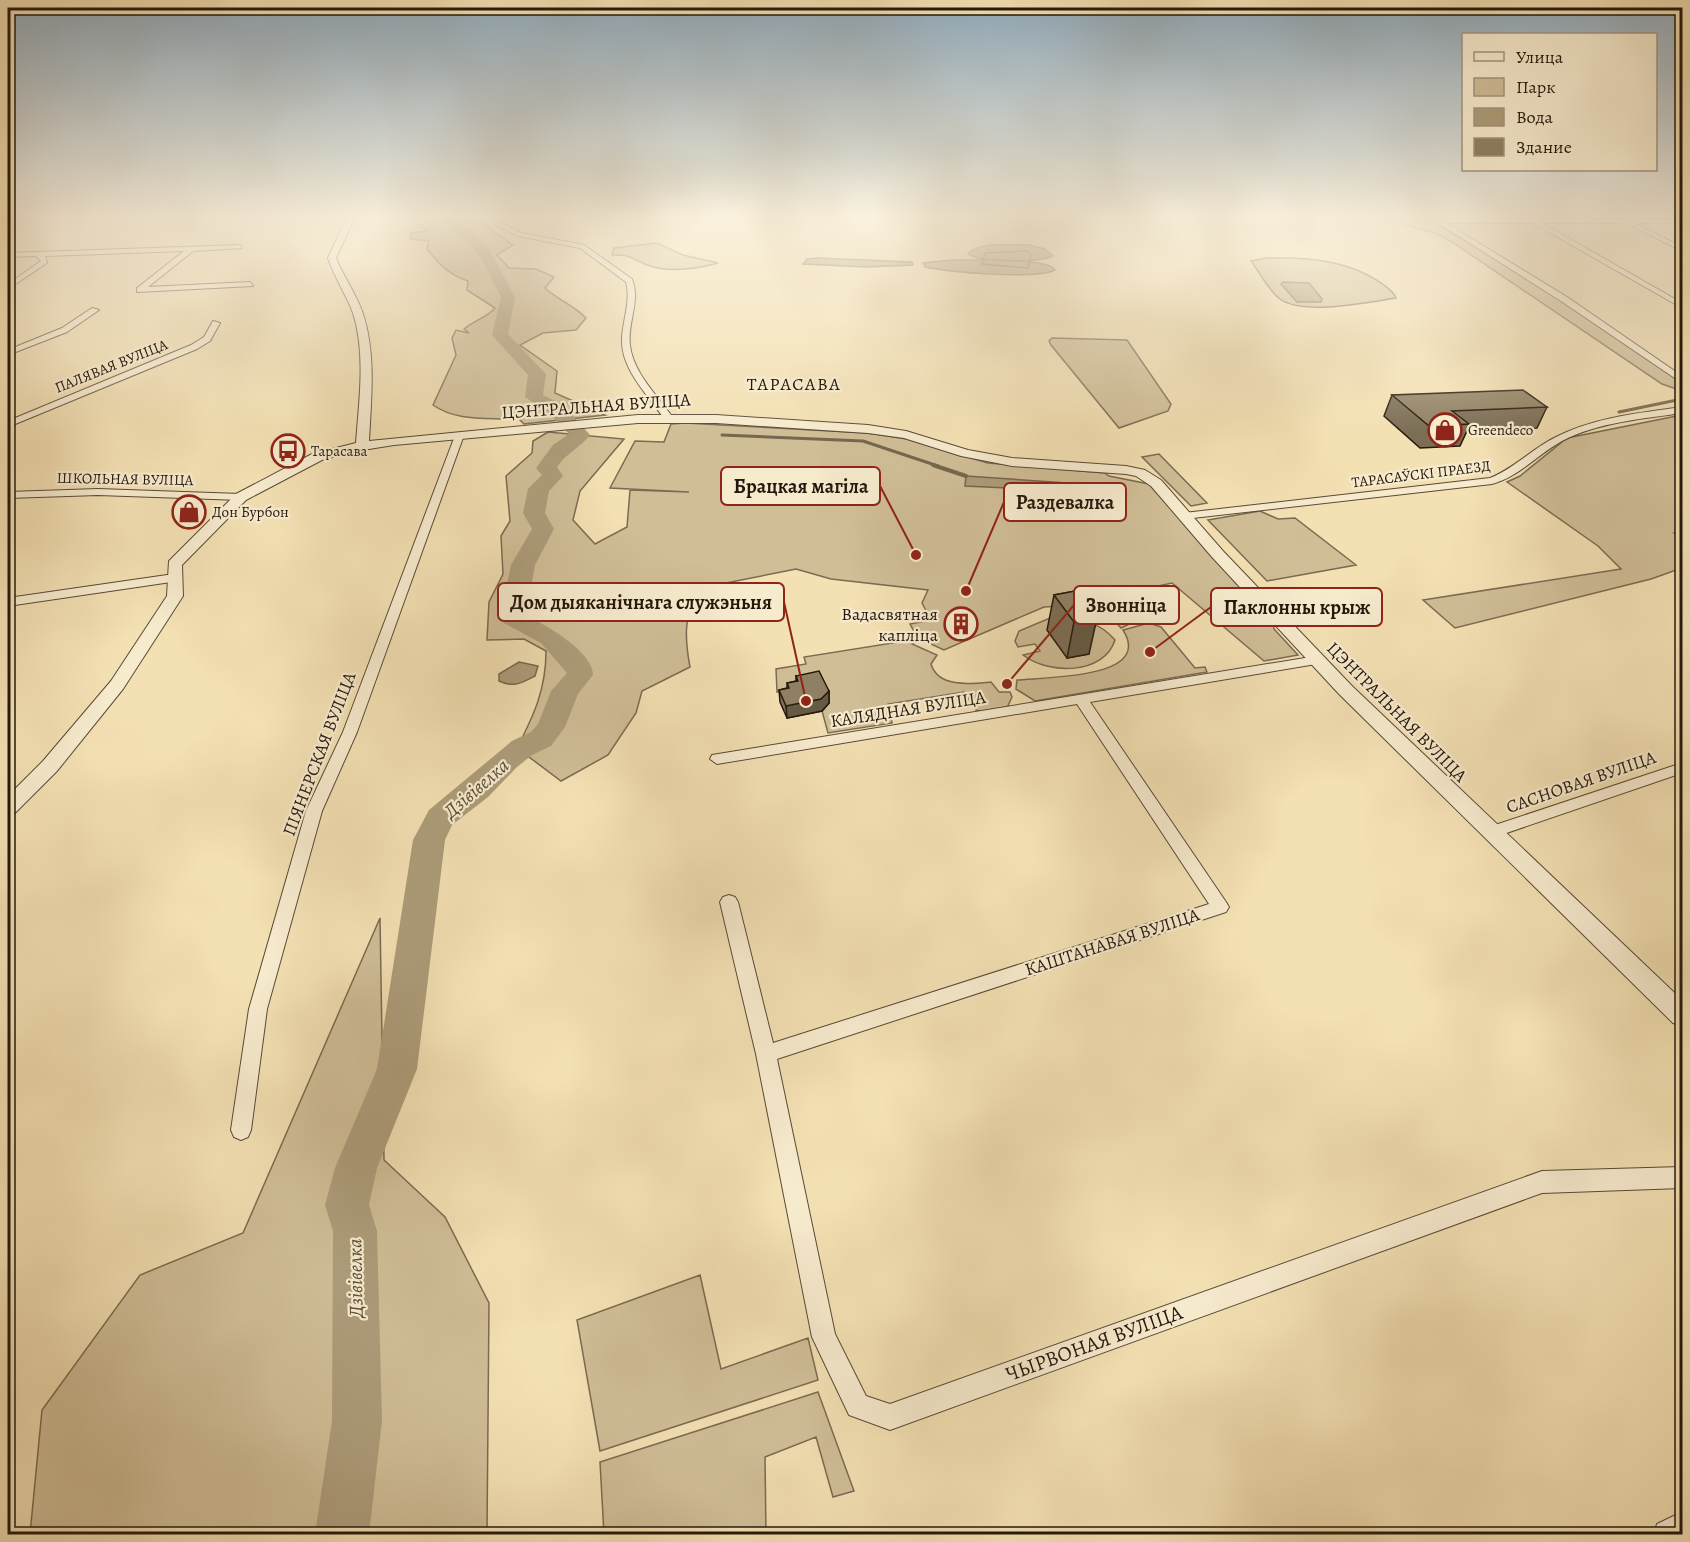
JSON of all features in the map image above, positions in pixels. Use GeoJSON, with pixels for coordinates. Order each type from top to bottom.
{"type":"FeatureCollection","features":[{"type":"Feature","properties":{"kind":"street"},"geometry":{"type":"LineString","coordinates":[[141,289],[159,289]]}},
{"type":"Feature","properties":{"kind":"street"},"geometry":{"type":"LineString","coordinates":[[346,289],[356,310],[364,348],[365,402],[362,445]]}},
{"type":"Feature","properties":{"kind":"street"},"geometry":{"type":"LineString","coordinates":[[632,289],[626,343],[628,355],[668,418]]}},
{"type":"Feature","properties":{"kind":"street"},"geometry":{"type":"LineString","coordinates":[[1548,289],[1683,380]]}},
{"type":"Feature","properties":{"kind":"street"},"geometry":{"type":"LineString","coordinates":[[1653,289],[1683,306]]}},
{"type":"Feature","properties":{"kind":"street"},"geometry":{"type":"LineString","coordinates":[[8,353],[65,330],[81,322],[95,310]]}},
{"type":"Feature","properties":{"kind":"street","name":"ПАЛЯВАЯ ВУЛІЦА"},"geometry":{"type":"LineString","coordinates":[[8,424],[194,347],[207,339],[216,323]]}},
{"type":"Feature","properties":{"kind":"street","name":"ТАРАСАЎСКІ ПРАЕЗД"},"geometry":{"type":"LineString","coordinates":[[1184,516],[1492,481],[1519,469],[1566,436],[1624,418],[1683,410]]}},
{"type":"Feature","properties":{"kind":"street","name":"ЦЭНТРАЛЬНАЯ ВУЛІЦА"},"geometry":{"type":"LineString","coordinates":[[8,807],[50,766],[117,685],[175,596],[174,564],[242,497],[309,460],[362,445],[549,426],[668,418],[868,429],[906,435],[966,453],[1012,462],[1126,470],[1140,473],[1156,483],[1317,660],[1683,1015]]}},
{"type":"Feature","properties":{"kind":"street","name":"ПІЯНЕРСКАЯ ВУЛІЦА"},"geometry":{"type":"LineString","coordinates":[[241,1130],[258,1009],[314,811],[350,732],[459,435]]}},
{"type":"Feature","properties":{"kind":"street","name":"ШКОЛЬНАЯ ВУЛІЦА"},"geometry":{"type":"LineString","coordinates":[[8,495],[98,492],[242,497]]}},
{"type":"Feature","properties":{"kind":"street"},"geometry":{"type":"LineString","coordinates":[[8,602],[174,578]]}},
{"type":"Feature","properties":{"kind":"street","name":"КАЛЯДНАЯ ВУЛІЦА"},"geometry":{"type":"LineString","coordinates":[[717,759],[1317,660]]}},
{"type":"Feature","properties":{"kind":"street","name":"КАШТАНАВАЯ ВУЛІЦА"},"geometry":{"type":"LineString","coordinates":[[766,1054],[1220,907],[1081,699]]}},
{"type":"Feature","properties":{"kind":"street","name":"САСНОВАЯ ВУЛІЦА"},"geometry":{"type":"LineString","coordinates":[[1492,832],[1683,768]]}},
{"type":"Feature","properties":{"kind":"street","name":"ЧЫРВОНАЯ ВУЛІЦА"},"geometry":{"type":"LineString","coordinates":[[729,902],[766,1054],[824,1337],[858,1406],[890,1417],[1542,1182],[1683,1178]]}},
{"type":"Feature","properties":{"kind":"street"},"geometry":{"type":"LineString","coordinates":[[1667,1534],[1683,1526]]}},
{"type":"Feature","properties":{"kind":"green space"},"geometry":{"type":"Polygon","coordinates":[[[546,289],[586,318],[576,330],[543,333],[520,345],[557,371],[555,393],[605,415],[524,424],[516,416],[514,409],[506,419],[477,418],[459,416],[433,405],[456,355],[452,338],[456,330],[469,333],[464,329],[495,308],[467,290],[546,289]]]}},
{"type":"Feature","properties":{"kind":"green space"},"geometry":{"type":"Polygon","coordinates":[[[1271,289],[1389,289],[1396,298],[1353,305],[1304,307],[1280,299],[1271,289]]]}},
{"type":"Feature","properties":{"kind":"green space"},"geometry":{"type":"Polygon","coordinates":[[[1521,289],[1545,289],[1672,374],[1682,384],[1682,391],[1662,384],[1521,289]]]}},
{"type":"Feature","properties":{"kind":"green space"},"geometry":{"type":"Polygon","coordinates":[[[1052,338],[1127,340],[1171,404],[1168,411],[1119,428],[1051,345],[1049,341],[1052,338]]]}},
{"type":"Feature","properties":{"kind":"green space"},"geometry":{"type":"Polygon","coordinates":[[[1682,415],[1682,530],[1674,533],[1682,538],[1682,568],[1651,579],[1455,628],[1423,600],[1621,569],[1598,546],[1507,482],[1520,476],[1567,438],[1682,415]]]}},
{"type":"Feature","properties":{"kind":"green space"},"geometry":{"type":"Polygon","coordinates":[[[671,424],[867,433],[907,439],[988,463],[1105,473],[1109,476],[1149,484],[1273,618],[1274,629],[1298,655],[1264,661],[1172,583],[1120,594],[1141,619],[1121,628],[1105,615],[1086,608],[1044,607],[944,650],[920,639],[912,644],[937,655],[931,664],[935,672],[948,681],[956,683],[991,682],[999,692],[1010,692],[1012,697],[1006,710],[987,713],[976,710],[964,692],[888,704],[892,723],[828,733],[822,711],[829,703],[820,684],[777,692],[776,669],[806,664],[804,657],[918,639],[910,624],[931,620],[922,603],[928,590],[831,579],[796,569],[696,589],[687,628],[690,667],[642,691],[636,713],[608,755],[561,781],[517,748],[538,701],[544,678],[546,651],[524,639],[487,640],[489,602],[503,574],[501,536],[510,521],[506,476],[532,453],[533,441],[548,432],[624,439],[580,491],[573,520],[595,544],[627,527],[630,490],[689,492],[610,488],[635,441],[664,442],[671,424]]]}},
{"type":"Feature","properties":{"kind":"green space"},"geometry":{"type":"Polygon","coordinates":[[[1159,454],[1207,503],[1191,506],[1142,457],[1159,454]]]}},
{"type":"Feature","properties":{"kind":"green space"},"geometry":{"type":"Polygon","coordinates":[[[1260,511],[1278,519],[1295,518],[1356,565],[1267,581],[1208,520],[1260,511]]]}},
{"type":"Feature","properties":{"kind":"green space"},"geometry":{"type":"Polygon","coordinates":[[[1050,618],[1093,624],[1115,640],[1109,652],[1100,660],[1088,665],[1061,668],[1034,662],[1023,655],[1040,651],[1035,644],[1018,647],[1015,641],[1019,631],[1050,618]]]}},
{"type":"Feature","properties":{"kind":"green space"},"geometry":{"type":"Polygon","coordinates":[[[1149,623],[1161,627],[1195,668],[1205,667],[1207,672],[1035,701],[1016,689],[1017,680],[1071,676],[1111,667],[1124,658],[1129,646],[1123,630],[1149,623]]]}},
{"type":"Feature","properties":{"kind":"green space"},"geometry":{"type":"Polygon","coordinates":[[[380,918],[384,1160],[445,1217],[489,1303],[487,1534],[30,1534],[42,1410],[140,1275],[243,1233],[380,918]]]}},
{"type":"Feature","properties":{"kind":"green space"},"geometry":{"type":"Polygon","coordinates":[[[700,1275],[721,1369],[808,1338],[818,1380],[600,1451],[577,1320],[700,1275]]]}},
{"type":"Feature","properties":{"kind":"green space"},"geometry":{"type":"Polygon","coordinates":[[[818,1392],[854,1491],[833,1497],[816,1437],[765,1457],[766,1534],[604,1534],[600,1462],[818,1392]]]}},
{"type":"Feature","properties":{"kind":"water"},"geometry":{"type":"Polygon","coordinates":[[[1285,289],[1314,289],[1322,299],[1321,302],[1297,302],[1285,289]]]}},
{"type":"Feature","properties":{"kind":"water"},"geometry":{"type":"Polygon","coordinates":[[[966,476],[1082,484],[1112,493],[965,486],[966,476]]]}},
{"type":"Feature","properties":{"kind":"water"},"geometry":{"type":"Polygon","coordinates":[[[519,662],[538,666],[535,676],[521,683],[499,681],[499,674],[519,662]]]}},
{"type":"Feature","properties":{"kind":"water"},"geometry":{"type":"Polygon","coordinates":[[[440,818],[447,820],[442,831],[432,846],[418,858],[412,854],[416,843],[426,828],[440,818]]]}},
{"type":"Feature","properties":{"kind":"building"},"geometry":{"type":"Polygon","coordinates":[[[1523,390],[1547,407],[1452,411],[1469,424],[1429,426],[1392,395],[1523,390]]]}},
{"type":"Feature","properties":{"kind":"building"},"geometry":{"type":"Polygon","coordinates":[[[1148,586],[1168,606],[1153,610],[1133,590],[1148,586]]]}},
{"type":"Feature","properties":{"kind":"building"},"geometry":{"type":"Polygon","coordinates":[[[1075,591],[1097,618],[1074,622],[1054,595],[1075,591]]]}},
{"type":"Feature","properties":{"kind":"building"},"geometry":{"type":"Polygon","coordinates":[[[819,671],[829,691],[821,699],[786,706],[779,690],[789,688],[787,683],[798,681],[796,676],[819,671]]]}},
{"type":"Feature","properties":{"kind":"waterway","name":"Дзівівелка"},"geometry":{"type":"LineString","coordinates":[[342,1534],[357,1421],[355,1231],[347,1205],[356,1168],[397,1069],[429,840],[440,818],[477,789],[522,748],[541,739],[551,727],[565,691],[580,675],[580,669],[550,638],[513,618],[523,565],[543,529],[534,513],[539,489],[553,476],[546,468],[552,459],[562,452],[560,449],[580,435],[556,409],[534,397],[537,374],[500,335],[508,297],[504,289]]}},
{"type":"Feature","properties":{"kind":"waterway"},"geometry":{"type":"LineString","coordinates":[[1619,412],[1682,399]]}},
{"type":"Feature","properties":{"kind":"waterway"},"geometry":{"type":"LineString","coordinates":[[722,435],[863,441],[938,466]]}},
{"type":"Feature","properties":{"kind":"waterway"},"geometry":{"type":"LineString","coordinates":[[933,465],[966,476]]}},
{"type":"Feature","properties":{"kind":"place","name":"Greendeco"},"geometry":{"type":"Point","coordinates":[1445,430]}},
{"type":"Feature","properties":{"kind":"place","name":"Тарасава"},"geometry":{"type":"Point","coordinates":[288,451]}},
{"type":"Feature","properties":{"kind":"place","name":"Дон Бурбон"},"geometry":{"type":"Point","coordinates":[189,512]}},
{"type":"Feature","properties":{"kind":"place","name":"Брацкая магіла"},"geometry":{"type":"Point","coordinates":[916,555]}},
{"type":"Feature","properties":{"kind":"place","name":"Раздевалка"},"geometry":{"type":"Point","coordinates":[966,591]}},
{"type":"Feature","properties":{"kind":"place","name":"Вадасвятная капліца"},"geometry":{"type":"Point","coordinates":[961,624]}},
{"type":"Feature","properties":{"kind":"place","name":"Паклонны крыж"},"geometry":{"type":"Point","coordinates":[1150,652]}},
{"type":"Feature","properties":{"kind":"place","name":"Звонніца"},"geometry":{"type":"Point","coordinates":[1007,684]}},
{"type":"Feature","properties":{"kind":"place","name":"Дом дыяканічнага служэньня"},"geometry":{"type":"Point","coordinates":[806,701]}},
{"type":"Feature","properties":{"kind":"district","name":"ТАРАСАВА"},"geometry":{"type":"Point","coordinates":[794,384]}}]}
